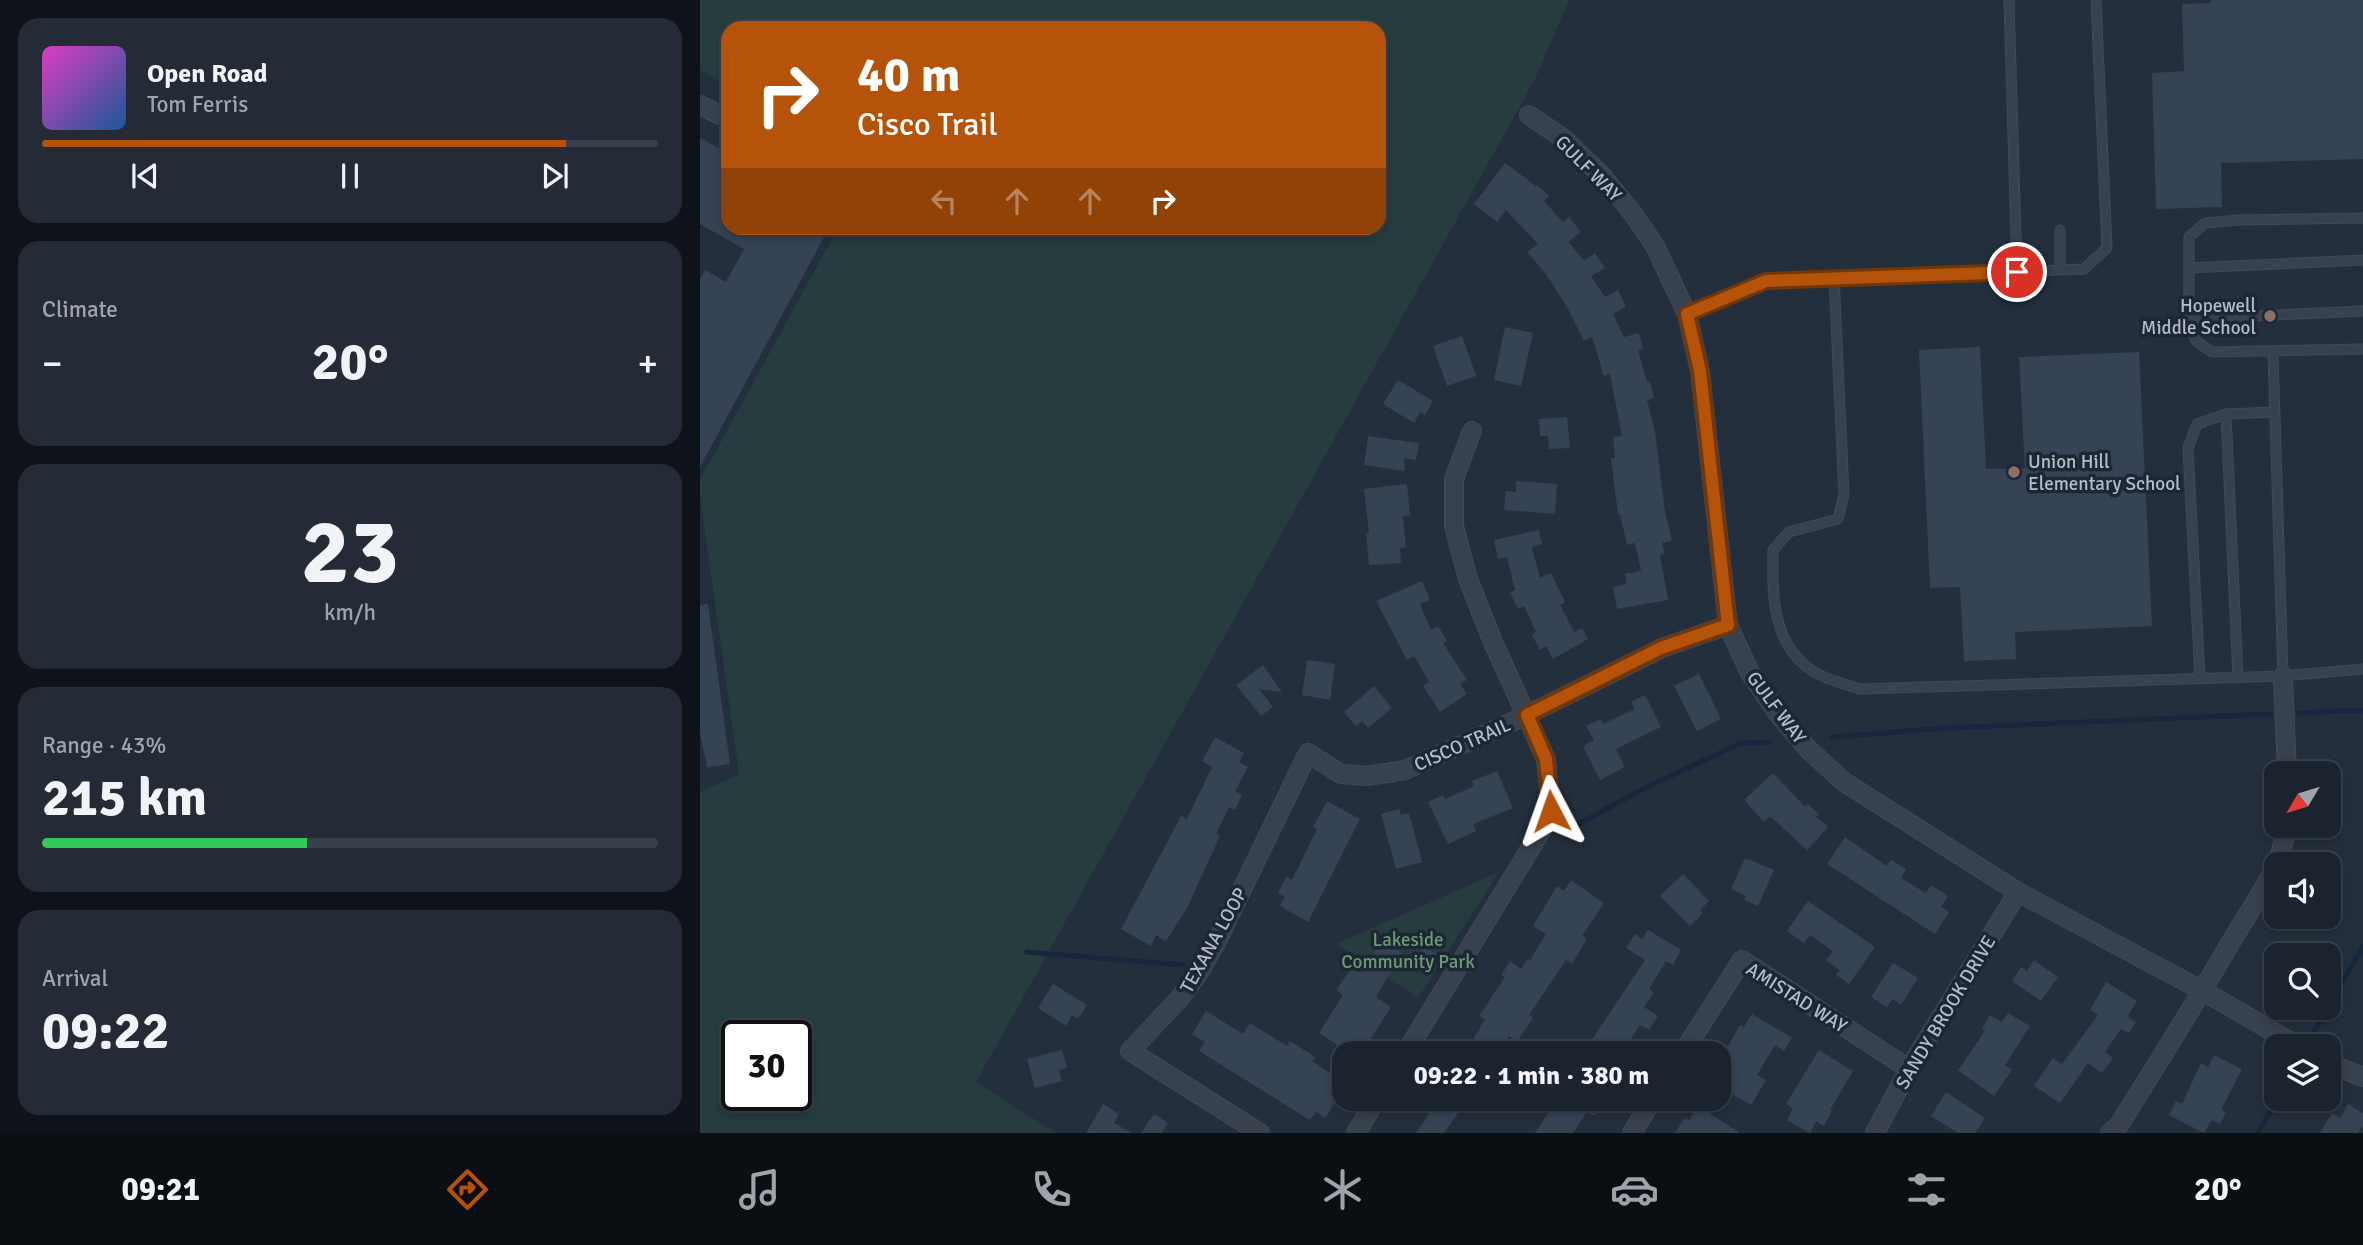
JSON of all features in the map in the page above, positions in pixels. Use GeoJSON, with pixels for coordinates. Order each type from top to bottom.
{"type":"FeatureCollection","features":[{"type":"Feature","properties":{"kind":"street"},"geometry":{"type":"LineString","coordinates":[[700,104],[721,115]]}},
{"type":"Feature","properties":{"kind":"street","name":"GULF WAY"},"geometry":{"type":"LineString","coordinates":[[1529,115],[1564,139],[1593,167],[1634,215],[1655,246],[1687,314],[1700,371],[1728,625],[1750,673],[1779,715],[1809,750],[1844,782],[2018,892],[2277,1034]]}},
{"type":"Feature","properties":{"kind":"street"},"geometry":{"type":"LineString","coordinates":[[1413,1041],[1551,811],[1546,759],[1493,642],[1468,579],[1454,526],[1454,479],[1472,431]]}},
{"type":"Feature","properties":{"kind":"street","name":"CISCO TRAIL"},"geometry":{"type":"LineString","coordinates":[[1308,753],[1341,774],[1388,774],[1422,763],[1527,715],[1661,648],[1728,625]]}},
{"type":"Feature","properties":{"kind":"street"},"geometry":{"type":"LineString","coordinates":[[2283,676],[2286,761]]}},
{"type":"Feature","properties":{"kind":"street","name":"TEXANA LOOP"},"geometry":{"type":"LineString","coordinates":[[1260,1133],[1130,1051],[1180,998],[1199,972],[1217,941],[1308,753]]}},
{"type":"Feature","properties":{"kind":"street"},"geometry":{"type":"LineString","coordinates":[[2110,1133],[2119,1125],[2203,991],[2272,873],[2285,838]]}},
{"type":"Feature","properties":{"kind":"street","name":"SANDY BROOK DRIVE"},"geometry":{"type":"LineString","coordinates":[[1875,1133],[1909,1069],[2018,892]]}},
{"type":"Feature","properties":{"kind":"street","name":"AMISTAD WAY"},"geometry":{"type":"LineString","coordinates":[[1690,1041],[1742,960],[1909,1069]]}},
{"type":"Feature","properties":{"kind":"street"},"geometry":{"type":"LineString","coordinates":[[2341,1068],[2363,1077]]}},
{"type":"Feature","properties":{"kind":"street"},"geometry":{"type":"LineString","coordinates":[[1356,1133],[1370,1111]]}},
{"type":"Feature","properties":{"kind":"street"},"geometry":{"type":"LineString","coordinates":[[1632,1133],[1646,1111]]}},
{"type":"Feature","properties":{"kind":"lane"},"geometry":{"type":"LineString","coordinates":[[2009,0],[2017,272]]}},
{"type":"Feature","properties":{"kind":"lane"},"geometry":{"type":"LineString","coordinates":[[1687,314],[1766,281],[2084,270],[2107,248],[2096,0]]}},
{"type":"Feature","properties":{"kind":"lane"},"geometry":{"type":"LineString","coordinates":[[2363,218],[2205,223],[2189,237],[2189,319],[2196,341],[2212,352],[2363,349]]}},
{"type":"Feature","properties":{"kind":"lane"},"geometry":{"type":"LineString","coordinates":[[2060,230],[2060,270]]}},
{"type":"Feature","properties":{"kind":"lane"},"geometry":{"type":"LineString","coordinates":[[2189,268],[2363,260]]}},
{"type":"Feature","properties":{"kind":"lane"},"geometry":{"type":"LineString","coordinates":[[1834,277],[1844,495],[1838,519],[1789,532],[1773,550],[1772,588],[1777,625],[1791,652],[1817,674],[1859,689],[2238,678],[2363,669]]}},
{"type":"Feature","properties":{"kind":"lane"},"geometry":{"type":"LineString","coordinates":[[2189,319],[2363,310]]}},
{"type":"Feature","properties":{"kind":"lane"},"geometry":{"type":"LineString","coordinates":[[2273,352],[2283,676]]}},
{"type":"Feature","properties":{"kind":"lane"},"geometry":{"type":"LineString","coordinates":[[2200,679],[2188,448],[2197,424],[2226,414],[2274,412]]}},
{"type":"Feature","properties":{"kind":"lane"},"geometry":{"type":"LineString","coordinates":[[2226,414],[2238,678]]}},
{"type":"Feature","properties":{"kind":"green space"},"geometry":{"type":"Polygon","coordinates":[[[700,0],[1569,0],[1535,79],[976,1082],[1056,1133],[700,1133],[700,792],[739,774],[700,480],[834,235],[1386,235],[1386,21],[721,21],[721,83],[700,70],[700,0]]]}},
{"type":"Feature","properties":{"kind":"green space","name":"Lakeside Community Park"},"geometry":{"type":"Polygon","coordinates":[[[1499,872],[1418,998],[1336,944],[1499,872]]]}},
{"type":"Feature","properties":{"kind":"building"},"geometry":{"type":"Polygon","coordinates":[[[2211,0],[2363,0],[2363,159],[2221,163],[2222,207],[2156,209],[2152,73],[2184,71],[2182,4],[2211,3],[2211,0]]]}},
{"type":"Feature","properties":{"kind":"building"},"geometry":{"type":"Polygon","coordinates":[[[700,138],[721,149],[721,235],[825,235],[700,467],[700,279],[705,270],[726,282],[744,249],[700,224],[700,138]]]}},
{"type":"Feature","properties":{"kind":"building"},"geometry":{"type":"Polygon","coordinates":[[[1505,163],[1537,185],[1549,196],[1544,201],[1563,222],[1569,217],[1581,232],[1568,242],[1584,260],[1595,253],[1605,268],[1591,276],[1605,297],[1618,290],[1626,307],[1613,314],[1624,337],[1639,333],[1643,349],[1638,351],[1654,398],[1647,400],[1655,432],[1665,511],[1672,541],[1662,543],[1665,554],[1660,555],[1668,600],[1617,609],[1613,587],[1626,584],[1625,574],[1641,571],[1635,543],[1627,545],[1618,514],[1611,458],[1615,458],[1613,437],[1622,436],[1610,374],[1604,376],[1592,337],[1584,341],[1546,274],[1527,252],[1538,244],[1506,210],[1497,222],[1474,204],[1505,163]]]}},
{"type":"Feature","properties":{"kind":"building"},"geometry":{"type":"Polygon","coordinates":[[[1505,327],[1533,333],[1521,386],[1494,380],[1505,327]]]}},
{"type":"Feature","properties":{"kind":"building"},"geometry":{"type":"Polygon","coordinates":[[[1462,336],[1476,376],[1447,386],[1433,346],[1462,336]]]}},
{"type":"Feature","properties":{"kind":"building"},"geometry":{"type":"Polygon","coordinates":[[[1980,347],[1986,469],[2025,468],[2019,357],[2139,352],[2152,626],[2015,632],[2016,659],[1964,661],[1960,587],[1930,588],[1919,350],[1980,347]]]}},
{"type":"Feature","properties":{"kind":"building"},"geometry":{"type":"Polygon","coordinates":[[[1398,380],[1433,401],[1425,415],[1420,412],[1414,423],[1383,404],[1398,380]]]}},
{"type":"Feature","properties":{"kind":"building"},"geometry":{"type":"Polygon","coordinates":[[[1567,417],[1570,448],[1549,449],[1548,436],[1540,436],[1539,419],[1567,417]]]}},
{"type":"Feature","properties":{"kind":"building"},"geometry":{"type":"Polygon","coordinates":[[[1368,436],[1419,443],[1416,460],[1404,458],[1405,471],[1364,465],[1368,436]]]}},
{"type":"Feature","properties":{"kind":"building"},"geometry":{"type":"Polygon","coordinates":[[[1516,481],[1557,484],[1555,514],[1504,510],[1506,491],[1516,492],[1516,481]]]}},
{"type":"Feature","properties":{"kind":"building"},"geometry":{"type":"Polygon","coordinates":[[[1407,484],[1410,515],[1403,516],[1406,548],[1400,548],[1401,563],[1369,565],[1366,533],[1369,533],[1364,489],[1407,484]]]}},
{"type":"Feature","properties":{"kind":"building"},"geometry":{"type":"Polygon","coordinates":[[[1539,530],[1542,544],[1532,547],[1540,578],[1551,573],[1565,602],[1560,605],[1574,632],[1582,628],[1588,639],[1553,659],[1546,646],[1540,650],[1532,635],[1536,632],[1524,606],[1518,609],[1510,592],[1515,590],[1507,557],[1498,559],[1494,540],[1539,530]]]}},
{"type":"Feature","properties":{"kind":"building"},"geometry":{"type":"Polygon","coordinates":[[[1422,581],[1430,600],[1420,604],[1431,630],[1438,626],[1447,641],[1443,643],[1467,680],[1460,684],[1467,694],[1440,712],[1423,686],[1429,682],[1414,656],[1407,660],[1376,601],[1422,581]]]}},
{"type":"Feature","properties":{"kind":"building"},"geometry":{"type":"Polygon","coordinates":[[[708,604],[730,764],[707,767],[700,733],[700,605],[708,604]]]}},
{"type":"Feature","properties":{"kind":"building"},"geometry":{"type":"Polygon","coordinates":[[[1307,660],[1335,664],[1330,700],[1302,695],[1307,660]]]}},
{"type":"Feature","properties":{"kind":"building"},"geometry":{"type":"Polygon","coordinates":[[[1263,665],[1282,692],[1259,689],[1273,707],[1261,716],[1236,685],[1263,665]]]}},
{"type":"Feature","properties":{"kind":"building"},"geometry":{"type":"Polygon","coordinates":[[[1699,674],[1721,719],[1697,731],[1674,686],[1699,674]]]}},
{"type":"Feature","properties":{"kind":"building"},"geometry":{"type":"Polygon","coordinates":[[[1374,686],[1392,708],[1368,728],[1362,721],[1356,726],[1344,712],[1374,686]]]}},
{"type":"Feature","properties":{"kind":"building"},"geometry":{"type":"Polygon","coordinates":[[[1645,695],[1661,727],[1616,749],[1625,767],[1600,780],[1583,746],[1594,740],[1586,726],[1601,719],[1603,724],[1635,709],[1631,702],[1645,695]]]}},
{"type":"Feature","properties":{"kind":"building"},"geometry":{"type":"Polygon","coordinates":[[[1215,737],[1244,753],[1239,762],[1248,767],[1235,791],[1242,795],[1235,810],[1229,807],[1216,834],[1220,836],[1187,908],[1166,941],[1156,935],[1151,946],[1121,929],[1181,816],[1187,819],[1212,767],[1202,761],[1215,737]]]}},
{"type":"Feature","properties":{"kind":"building"},"geometry":{"type":"Polygon","coordinates":[[[1497,771],[1513,808],[1473,824],[1476,831],[1448,844],[1428,802],[1443,795],[1445,799],[1474,786],[1472,781],[1497,771]]]}},
{"type":"Feature","properties":{"kind":"building"},"geometry":{"type":"Polygon","coordinates":[[[1773,773],[1805,807],[1808,804],[1819,814],[1816,817],[1828,827],[1807,850],[1770,816],[1764,822],[1744,800],[1773,773]]]}},
{"type":"Feature","properties":{"kind":"building"},"geometry":{"type":"Polygon","coordinates":[[[1327,801],[1360,819],[1308,922],[1280,906],[1285,897],[1278,893],[1286,877],[1292,880],[1317,829],[1313,827],[1327,801]]]}},
{"type":"Feature","properties":{"kind":"building"},"geometry":{"type":"Polygon","coordinates":[[[1399,809],[1401,815],[1409,813],[1422,862],[1396,869],[1381,814],[1399,809]]]}},
{"type":"Feature","properties":{"kind":"building"},"geometry":{"type":"Polygon","coordinates":[[[1845,837],[1887,866],[1891,860],[1906,869],[1901,878],[1926,893],[1931,885],[1948,896],[1941,907],[1949,912],[1935,934],[1827,864],[1845,837]]]}},
{"type":"Feature","properties":{"kind":"building"},"geometry":{"type":"Polygon","coordinates":[[[1745,858],[1774,870],[1758,906],[1744,900],[1746,896],[1731,889],[1745,858]]]}},
{"type":"Feature","properties":{"kind":"building"},"geometry":{"type":"Polygon","coordinates":[[[1683,874],[1709,901],[1700,910],[1703,913],[1690,926],[1660,896],[1683,874]]]}},
{"type":"Feature","properties":{"kind":"building"},"geometry":{"type":"Polygon","coordinates":[[[1571,880],[1604,903],[1582,936],[1587,939],[1572,964],[1566,960],[1529,1015],[1533,1018],[1518,1041],[1509,1036],[1506,1041],[1472,1041],[1485,1020],[1479,1016],[1505,977],[1501,975],[1510,961],[1521,969],[1528,959],[1530,960],[1546,934],[1533,926],[1557,886],[1564,891],[1571,880]]]}},
{"type":"Feature","properties":{"kind":"building"},"geometry":{"type":"Polygon","coordinates":[[[1808,901],[1875,947],[1849,984],[1836,975],[1840,970],[1826,960],[1833,951],[1810,935],[1804,943],[1787,931],[1808,901]]]}},
{"type":"Feature","properties":{"kind":"building"},"geometry":{"type":"Polygon","coordinates":[[[1648,930],[1681,950],[1673,965],[1666,961],[1649,989],[1654,992],[1644,1007],[1658,1016],[1649,1030],[1640,1025],[1630,1041],[1591,1041],[1645,960],[1626,948],[1635,934],[1642,939],[1648,930]]]}},
{"type":"Feature","properties":{"kind":"building"},"geometry":{"type":"Polygon","coordinates":[[[1382,941],[1402,953],[1376,997],[1391,1007],[1369,1041],[1332,1042],[1319,1033],[1343,995],[1336,990],[1352,967],[1361,973],[1382,941]]]}},
{"type":"Feature","properties":{"kind":"building"},"geometry":{"type":"Polygon","coordinates":[[[1424,946],[1442,958],[1430,976],[1412,964],[1424,946]]]}},
{"type":"Feature","properties":{"kind":"building"},"geometry":{"type":"Polygon","coordinates":[[[2034,960],[2058,977],[2041,1001],[2012,981],[2021,967],[2027,971],[2034,960]]]}},
{"type":"Feature","properties":{"kind":"building"},"geometry":{"type":"Polygon","coordinates":[[[1893,963],[1918,978],[1901,1005],[1893,999],[1887,1007],[1871,997],[1893,963]]]}},
{"type":"Feature","properties":{"kind":"building"},"geometry":{"type":"Polygon","coordinates":[[[2106,982],[2137,1001],[2127,1017],[2136,1022],[2129,1033],[2121,1029],[2105,1052],[2113,1058],[2102,1073],[2088,1063],[2060,1103],[2034,1086],[2053,1058],[2062,1064],[2098,1015],[2090,1010],[2106,982]]]}},
{"type":"Feature","properties":{"kind":"building"},"geometry":{"type":"Polygon","coordinates":[[[1053,984],[1087,1005],[1078,1019],[1072,1015],[1066,1026],[1038,1008],[1053,984]]]}},
{"type":"Feature","properties":{"kind":"building"},"geometry":{"type":"Polygon","coordinates":[[[1206,1011],[1243,1034],[1250,1023],[1287,1046],[1290,1041],[1315,1057],[1312,1061],[1332,1074],[1332,1107],[1325,1118],[1316,1112],[1310,1120],[1199,1051],[1205,1042],[1192,1034],[1206,1011]]]}},
{"type":"Feature","properties":{"kind":"building"},"geometry":{"type":"Polygon","coordinates":[[[2008,1013],[2030,1026],[2005,1065],[2012,1070],[1994,1096],[1958,1070],[1985,1031],[1982,1029],[1990,1015],[2002,1022],[2008,1013]]]}},
{"type":"Feature","properties":{"kind":"building"},"geometry":{"type":"Polygon","coordinates":[[[1752,1014],[1792,1038],[1784,1051],[1775,1045],[1757,1075],[1766,1080],[1751,1105],[1731,1093],[1731,1041],[1740,1025],[1744,1027],[1752,1014]]]}},
{"type":"Feature","properties":{"kind":"building"},"geometry":{"type":"Polygon","coordinates":[[[1062,1050],[1067,1068],[1059,1070],[1062,1081],[1035,1088],[1027,1059],[1062,1050]]]}},
{"type":"Feature","properties":{"kind":"building"},"geometry":{"type":"Polygon","coordinates":[[[1819,1050],[1853,1071],[1830,1110],[1832,1111],[1824,1126],[1816,1121],[1810,1133],[1787,1120],[1793,1108],[1786,1104],[1819,1050]]]}},
{"type":"Feature","properties":{"kind":"building"},"geometry":{"type":"Polygon","coordinates":[[[2214,1055],[2242,1069],[2221,1110],[2226,1112],[2220,1124],[2212,1120],[2204,1133],[2169,1115],[2176,1101],[2182,1104],[2201,1063],[2208,1067],[2214,1055]]]}},
{"type":"Feature","properties":{"kind":"building"},"geometry":{"type":"Polygon","coordinates":[[[1946,1092],[1985,1118],[1975,1133],[1958,1133],[1931,1116],[1946,1092]]]}},
{"type":"Feature","properties":{"kind":"building"},"geometry":{"type":"Polygon","coordinates":[[[1103,1104],[1119,1114],[1114,1123],[1132,1133],[1086,1133],[1103,1104]]]}},
{"type":"Feature","properties":{"kind":"building"},"geometry":{"type":"Polygon","coordinates":[[[2348,1104],[2363,1113],[2363,1125],[2358,1133],[2320,1133],[2332,1113],[2340,1118],[2348,1104]]]}},
{"type":"Feature","properties":{"kind":"building"},"geometry":{"type":"Polygon","coordinates":[[[1431,1111],[1460,1111],[1444,1133],[1416,1133],[1431,1111]]]}},
{"type":"Feature","properties":{"kind":"building"},"geometry":{"type":"Polygon","coordinates":[[[1549,1111],[1598,1111],[1594,1116],[1587,1112],[1573,1133],[1535,1133],[1549,1111]]]}},
{"type":"Feature","properties":{"kind":"building"},"geometry":{"type":"Polygon","coordinates":[[[1695,1111],[1706,1111],[1740,1133],[1675,1133],[1685,1118],[1689,1120],[1695,1111]]]}},
{"type":"Feature","properties":{"kind":"building"},"geometry":{"type":"Polygon","coordinates":[[[1154,1114],[1168,1123],[1162,1133],[1141,1133],[1154,1114]]]}},
{"type":"Feature","properties":{"kind":"waterway"},"geometry":{"type":"LineString","coordinates":[[2299,713],[2363,710]]}},
{"type":"Feature","properties":{"kind":"waterway"},"geometry":{"type":"LineString","coordinates":[[1832,737],[1947,728],[2271,714]]}},
{"type":"Feature","properties":{"kind":"waterway"},"geometry":{"type":"LineString","coordinates":[[1564,832],[1645,788],[1741,743],[1769,742]]}},
{"type":"Feature","properties":{"kind":"waterway"},"geometry":{"type":"LineString","coordinates":[[2341,984],[2363,946]]}},
{"type":"Feature","properties":{"kind":"waterway"},"geometry":{"type":"LineString","coordinates":[[1027,952],[1183,965]]}},
{"type":"Feature","properties":{"kind":"waterway"},"geometry":{"type":"LineString","coordinates":[[2314,1032],[2321,1020]]}},
{"type":"Feature","properties":{"kind":"waterway"},"geometry":{"type":"LineString","coordinates":[[2258,1133],[2270,1111]]}},
{"type":"Feature","properties":{"kind":"place","name":"Hopewell Middle School"},"geometry":{"type":"Point","coordinates":[2270,316]}},
{"type":"Feature","properties":{"kind":"place","name":"Union Hill Elementary School"},"geometry":{"type":"Point","coordinates":[2014,472]}},
{"type":"Feature","properties":{"kind":"route"},"geometry":{"type":"LineString","coordinates":[[1551,811],[1546,759],[1527,715],[1661,648],[1728,625],[1700,371],[1687,314],[1766,281],[2017,272]]}}]}
